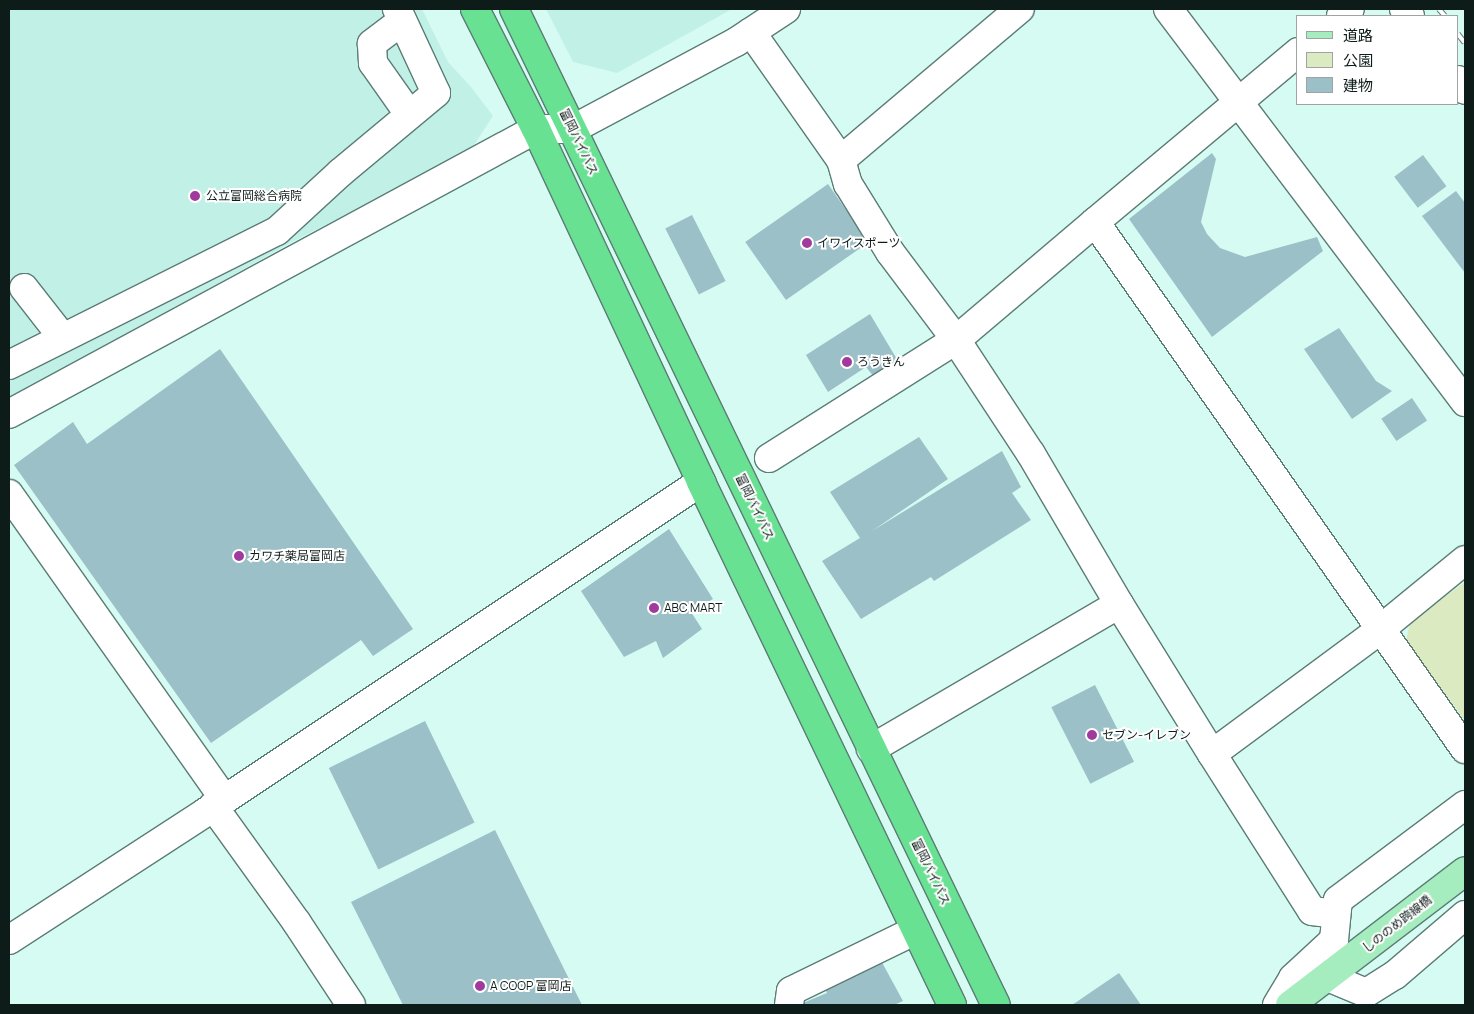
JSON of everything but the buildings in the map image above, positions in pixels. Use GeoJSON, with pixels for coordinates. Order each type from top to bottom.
{"type":"FeatureCollection","features":[{"type":"Feature","properties":{"kind":"highway"},"geometry":{"type":"LineString","coordinates":[[476,9],[536,130],[701,482],[952,1005]]}},
{"type":"Feature","properties":{"kind":"highway","name":"富岡バイパス"},"geometry":{"type":"LineString","coordinates":[[514,9],[996,1005]]}},
{"type":"Feature","properties":{"kind":"main road","name":"しののめ跨線橋"},"geometry":{"type":"LineString","coordinates":[[1290,1005],[1465,871]]}},
{"type":"Feature","properties":{"kind":"street"},"geometry":{"type":"LineString","coordinates":[[9,414],[536,130],[573,130],[744,37],[786,9]]}},
{"type":"Feature","properties":{"kind":"street"},"geometry":{"type":"LineString","coordinates":[[841,160],[1020,9]]}},
{"type":"Feature","properties":{"kind":"street"},"geometry":{"type":"LineString","coordinates":[[1168,9],[1465,402]]}},
{"type":"Feature","properties":{"kind":"street"},"geometry":{"type":"LineString","coordinates":[[9,365],[278,231],[340,172],[436,92],[399,15],[372,44],[372,63],[409,114]]}},
{"type":"Feature","properties":{"kind":"street"},"geometry":{"type":"LineString","coordinates":[[744,37],[841,160],[848,184],[890,252],[956,340],[1031,454],[1119,604],[1312,911],[1336,914]]}},
{"type":"Feature","properties":{"kind":"street"},"geometry":{"type":"LineString","coordinates":[[768,458],[956,340],[1296,54]]}},
{"type":"Feature","properties":{"kind":"street"},"geometry":{"type":"LineString","coordinates":[[1095,222],[1465,748]]}},
{"type":"Feature","properties":{"kind":"street"},"geometry":{"type":"LineString","coordinates":[[24,288],[63,338]]}},
{"type":"Feature","properties":{"kind":"street"},"geometry":{"type":"LineString","coordinates":[[9,940],[219,803],[701,482]]}},
{"type":"Feature","properties":{"kind":"street"},"geometry":{"type":"LineString","coordinates":[[9,494],[219,803],[351,1005]]}},
{"type":"Feature","properties":{"kind":"street"},"geometry":{"type":"LineString","coordinates":[[1212,754],[1382,628],[1465,560]]}},
{"type":"Feature","properties":{"kind":"street"},"geometry":{"type":"LineString","coordinates":[[871,749],[1119,604]]}},
{"type":"Feature","properties":{"kind":"street"},"geometry":{"type":"LineString","coordinates":[[1277,1005],[1293,978],[1334,940],[1338,900],[1465,805]]}},
{"type":"Feature","properties":{"kind":"street"},"geometry":{"type":"LineString","coordinates":[[1328,977],[1366,999],[1465,915]]}},
{"type":"Feature","properties":{"kind":"street"},"geometry":{"type":"LineString","coordinates":[[789,1005],[791,991],[916,930]]}},
{"type":"Feature","properties":{"kind":"shaded area","name":"公立富岡総合病院"},"geometry":{"type":"Polygon","coordinates":[[[9,9],[422,9],[448,62],[471,87],[493,116],[470,151],[292,242],[9,401],[9,9]]]}},
{"type":"Feature","properties":{"kind":"shaded area"},"geometry":{"type":"Polygon","coordinates":[[[546,9],[732,9],[617,73],[573,62],[546,9]]]}},
{"type":"Feature","properties":{"kind":"green space"},"geometry":{"type":"Polygon","coordinates":[[[1465,582],[1465,721],[1406,641],[1410,622],[1465,582]]]}},
{"type":"Feature","properties":{"kind":"railway"},"geometry":{"type":"LineString","coordinates":[[1439,9],[1444,15]]}},
{"type":"Feature","properties":{"kind":"railway"},"geometry":{"type":"LineString","coordinates":[[1459,35],[1465,43]]}},
{"type":"Feature","properties":{"kind":"place","name":"公立富岡総合病院"},"geometry":{"type":"Point","coordinates":[195,196]}},
{"type":"Feature","properties":{"kind":"place","name":"イワイスポーツ"},"geometry":{"type":"Point","coordinates":[807,243]}},
{"type":"Feature","properties":{"kind":"place","name":"ろうきん"},"geometry":{"type":"Point","coordinates":[847,362]}},
{"type":"Feature","properties":{"kind":"place","name":"カワチ薬局富岡店"},"geometry":{"type":"Point","coordinates":[239,556]}},
{"type":"Feature","properties":{"kind":"place","name":"ABC MART"},"geometry":{"type":"Point","coordinates":[654,608]}},
{"type":"Feature","properties":{"kind":"place","name":"セブン-イレブン"},"geometry":{"type":"Point","coordinates":[1092,735]}},
{"type":"Feature","properties":{"kind":"place","name":"A COOP 富岡店"},"geometry":{"type":"Point","coordinates":[480,986]}}]}
